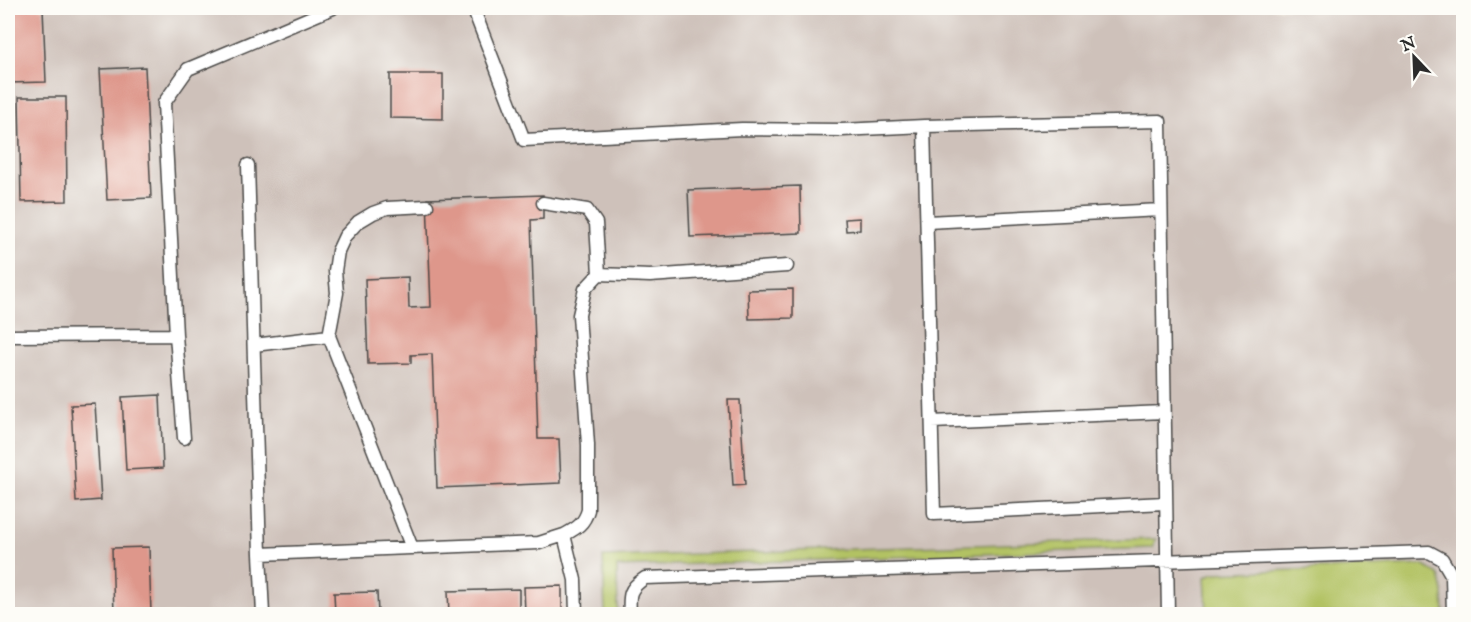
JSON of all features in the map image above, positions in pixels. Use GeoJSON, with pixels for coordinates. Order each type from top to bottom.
{"type":"FeatureCollection","features":[{"type":"Feature","properties":{"kind":"lane"},"geometry":{"type":"LineString","coordinates":[[184,438],[165,103],[188,69],[333,8]]}},
{"type":"Feature","properties":{"kind":"lane"},"geometry":{"type":"LineString","coordinates":[[473,8],[524,140],[742,129],[842,130],[1160,121],[1168,615]]}},
{"type":"Feature","properties":{"kind":"lane"},"geometry":{"type":"LineString","coordinates":[[924,126],[934,514],[1165,503]]}},
{"type":"Feature","properties":{"kind":"lane"},"geometry":{"type":"LineString","coordinates":[[248,165],[263,615]]}},
{"type":"Feature","properties":{"kind":"lane"},"geometry":{"type":"LineString","coordinates":[[260,554],[539,543],[564,535],[579,527],[588,510],[588,445],[579,315],[585,289],[599,274],[596,223],[587,210],[543,203]]}},
{"type":"Feature","properties":{"kind":"lane"},"geometry":{"type":"LineString","coordinates":[[412,548],[329,336],[337,293],[335,270],[338,251],[345,236],[358,222],[387,208],[427,206]]}},
{"type":"Feature","properties":{"kind":"lane"},"geometry":{"type":"LineString","coordinates":[[927,222],[1161,210]]}},
{"type":"Feature","properties":{"kind":"lane"},"geometry":{"type":"LineString","coordinates":[[599,274],[650,276],[787,266]]}},
{"type":"Feature","properties":{"kind":"lane"},"geometry":{"type":"LineString","coordinates":[[8,336],[177,335]]}},
{"type":"Feature","properties":{"kind":"lane"},"geometry":{"type":"LineString","coordinates":[[254,345],[329,336]]}},
{"type":"Feature","properties":{"kind":"lane"},"geometry":{"type":"LineString","coordinates":[[932,422],[1164,412]]}},
{"type":"Feature","properties":{"kind":"lane"},"geometry":{"type":"LineString","coordinates":[[564,535],[575,580],[576,615]]}},
{"type":"Feature","properties":{"kind":"lane"},"geometry":{"type":"LineString","coordinates":[[630,615],[629,595],[635,585],[645,578],[1429,552],[1442,559],[1452,576],[1453,615]]}},
{"type":"Feature","properties":{"kind":"shaded area"},"geometry":{"type":"Polygon","coordinates":[[[8,8],[1463,8],[1463,614],[8,614],[8,8]]]}},
{"type":"Feature","properties":{"kind":"green space"},"geometry":{"type":"Polygon","coordinates":[[[1156,539],[1153,548],[617,567],[618,614],[605,614],[603,557],[1156,539]]]}},
{"type":"Feature","properties":{"kind":"green space"},"geometry":{"type":"Polygon","coordinates":[[[1423,565],[1439,575],[1443,592],[1444,614],[1207,614],[1205,577],[1213,573],[1423,565]]]}},
{"type":"Feature","properties":{"kind":"building"},"geometry":{"type":"Polygon","coordinates":[[[8,8],[43,8],[46,82],[8,83],[8,8]]]}},
{"type":"Feature","properties":{"kind":"building"},"geometry":{"type":"Polygon","coordinates":[[[145,67],[151,198],[107,200],[100,69],[145,67]]]}},
{"type":"Feature","properties":{"kind":"building"},"geometry":{"type":"Polygon","coordinates":[[[390,74],[443,74],[443,119],[390,118],[390,74]]]}},
{"type":"Feature","properties":{"kind":"building"},"geometry":{"type":"Polygon","coordinates":[[[19,97],[66,97],[67,201],[21,202],[19,97]]]}},
{"type":"Feature","properties":{"kind":"building"},"geometry":{"type":"Polygon","coordinates":[[[800,186],[801,233],[690,237],[688,190],[800,186]]]}},
{"type":"Feature","properties":{"kind":"building"},"geometry":{"type":"Polygon","coordinates":[[[543,195],[543,219],[531,220],[538,439],[559,439],[561,483],[437,488],[432,354],[411,355],[411,363],[368,364],[365,279],[408,277],[409,308],[431,307],[427,199],[543,195]]]}},
{"type":"Feature","properties":{"kind":"building"},"geometry":{"type":"Polygon","coordinates":[[[860,218],[860,230],[846,231],[845,219],[860,218]]]}},
{"type":"Feature","properties":{"kind":"building"},"geometry":{"type":"Polygon","coordinates":[[[793,289],[793,318],[749,319],[748,290],[793,289]]]}},
{"type":"Feature","properties":{"kind":"building"},"geometry":{"type":"Polygon","coordinates":[[[160,395],[163,468],[126,470],[122,397],[160,395]]]}},
{"type":"Feature","properties":{"kind":"building"},"geometry":{"type":"Polygon","coordinates":[[[728,400],[740,400],[745,485],[733,486],[728,400]]]}},
{"type":"Feature","properties":{"kind":"building"},"geometry":{"type":"Polygon","coordinates":[[[95,404],[101,500],[76,502],[71,405],[95,404]]]}},
{"type":"Feature","properties":{"kind":"building"},"geometry":{"type":"Polygon","coordinates":[[[149,547],[151,614],[114,614],[112,548],[149,547]]]}},
{"type":"Feature","properties":{"kind":"building"},"geometry":{"type":"Polygon","coordinates":[[[562,586],[562,614],[525,614],[524,587],[562,586]]]}},
{"type":"Feature","properties":{"kind":"building"},"geometry":{"type":"Polygon","coordinates":[[[519,589],[519,614],[449,614],[448,591],[519,589]]]}},
{"type":"Feature","properties":{"kind":"building"},"geometry":{"type":"Polygon","coordinates":[[[377,592],[378,614],[335,614],[334,593],[377,592]]]}}]}
